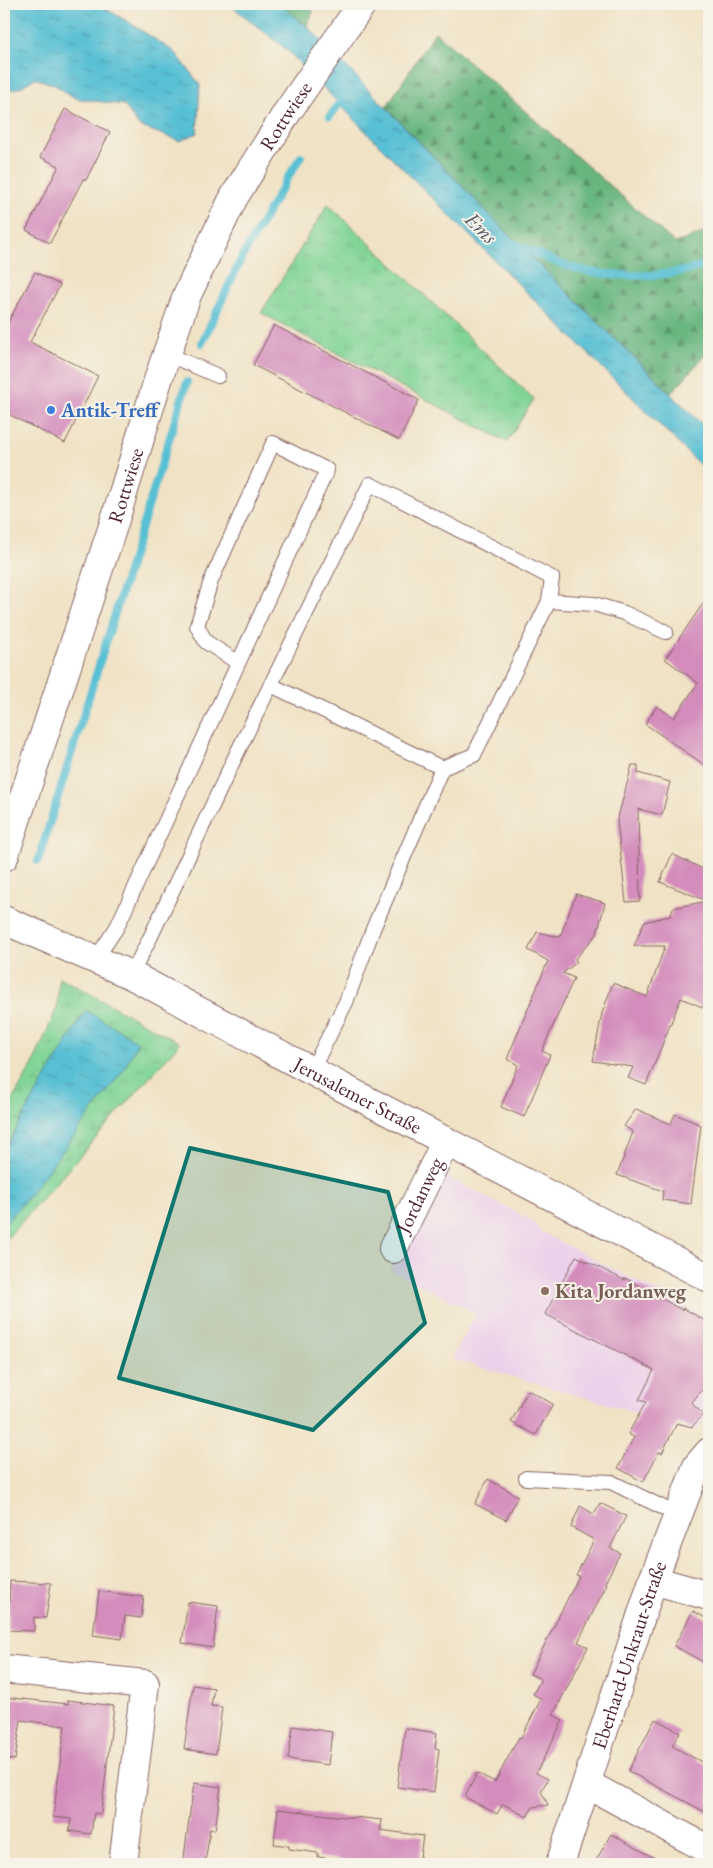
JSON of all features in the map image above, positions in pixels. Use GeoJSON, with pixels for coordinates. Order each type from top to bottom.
{"type":"FeatureCollection","features":[{"type":"Feature","properties":{"kind":"street","name":"Rottwiese"},"geometry":{"type":"LineString","coordinates":[[4,857],[187,295],[234,197],[355,11]]}},
{"type":"Feature","properties":{"kind":"street","name":"Jerusalemer Straße"},"geometry":{"type":"LineString","coordinates":[[4,920],[131,976],[709,1278]]}},
{"type":"Feature","properties":{"kind":"street","name":"Jordanweg"},"geometry":{"type":"LineString","coordinates":[[393,1249],[446,1141]]}},
{"type":"Feature","properties":{"kind":"street","name":"Eberhard-Unkraut-Straße"},"geometry":{"type":"LineString","coordinates":[[560,1864],[653,1580],[697,1466],[709,1452]]}},
{"type":"Feature","properties":{"kind":"street"},"geometry":{"type":"LineString","coordinates":[[653,1580],[709,1596]]}},
{"type":"Feature","properties":{"kind":"street"},"geometry":{"type":"LineString","coordinates":[[4,1669],[145,1684],[123,1864]]}},
{"type":"Feature","properties":{"kind":"street"},"geometry":{"type":"LineString","coordinates":[[587,1784],[709,1850]]}},
{"type":"Feature","properties":{"kind":"lane"},"geometry":{"type":"LineString","coordinates":[[167,354],[218,376]]}},
{"type":"Feature","properties":{"kind":"lane"},"geometry":{"type":"LineString","coordinates":[[95,960],[117,927],[237,662],[327,470],[273,443],[210,581],[197,626],[206,642],[237,662]]}},
{"type":"Feature","properties":{"kind":"lane"},"geometry":{"type":"LineString","coordinates":[[131,976],[370,484],[552,578],[549,601],[474,754],[442,768],[373,929],[346,1002],[312,1070]]}},
{"type":"Feature","properties":{"kind":"lane"},"geometry":{"type":"LineString","coordinates":[[549,601],[594,604],[624,613],[666,632]]}},
{"type":"Feature","properties":{"kind":"lane"},"geometry":{"type":"LineString","coordinates":[[271,685],[442,768]]}},
{"type":"Feature","properties":{"kind":"lane"},"geometry":{"type":"LineString","coordinates":[[526,1478],[611,1482],[678,1516]]}},
{"type":"Feature","properties":{"kind":"highlighted area"},"geometry":{"type":"Polygon","coordinates":[[[190,1148],[388,1192],[425,1323],[313,1430],[119,1378],[190,1148]]]}},
{"type":"Feature","properties":{"kind":"shaded area","name":"Kita Jordanweg"},"geometry":{"type":"Polygon","coordinates":[[[439,1173],[531,1220],[541,1232],[709,1318],[709,1411],[697,1430],[452,1359],[476,1313],[390,1270],[439,1173]]]}},
{"type":"Feature","properties":{"kind":"green space"},"geometry":{"type":"Polygon","coordinates":[[[279,4],[311,4],[313,12],[307,26],[279,4]]]}},
{"type":"Feature","properties":{"kind":"green space"},"geometry":{"type":"Polygon","coordinates":[[[435,32],[675,243],[709,231],[709,351],[671,393],[520,246],[386,107],[435,32]]]}},
{"type":"Feature","properties":{"kind":"green space"},"geometry":{"type":"Polygon","coordinates":[[[328,204],[534,399],[507,442],[261,313],[328,204]]]}},
{"type":"Feature","properties":{"kind":"green space"},"geometry":{"type":"Polygon","coordinates":[[[59,977],[180,1043],[4,1242],[4,1225],[31,1193],[86,1010],[4,1151],[4,1115],[34,1062],[57,1007],[59,977]]]}},
{"type":"Feature","properties":{"kind":"water"},"geometry":{"type":"Polygon","coordinates":[[[4,4],[97,4],[176,53],[200,85],[197,133],[180,141],[139,126],[124,105],[75,98],[55,85],[35,78],[21,87],[4,92],[4,4]]]}},
{"type":"Feature","properties":{"kind":"water","name":"Ems"},"geometry":{"type":"Polygon","coordinates":[[[229,4],[279,4],[307,26],[520,246],[709,431],[709,474],[381,147],[286,49],[229,4]]]}},
{"type":"Feature","properties":{"kind":"water"},"geometry":{"type":"Polygon","coordinates":[[[86,1010],[138,1042],[124,1069],[31,1193],[4,1225],[4,1151],[86,1010]]]}},
{"type":"Feature","properties":{"kind":"building"},"geometry":{"type":"Polygon","coordinates":[[[65,109],[110,132],[86,180],[83,179],[50,243],[26,230],[59,166],[40,157],[65,109]]]}},
{"type":"Feature","properties":{"kind":"building"},"geometry":{"type":"Polygon","coordinates":[[[35,272],[60,285],[30,342],[98,376],[65,443],[4,412],[4,330],[35,272]]]}},
{"type":"Feature","properties":{"kind":"building"},"geometry":{"type":"Polygon","coordinates":[[[274,325],[419,400],[399,440],[253,365],[274,325]]]}},
{"type":"Feature","properties":{"kind":"building"},"geometry":{"type":"Polygon","coordinates":[[[709,595],[709,768],[645,724],[657,706],[674,718],[698,683],[665,659],[709,595]]]}},
{"type":"Feature","properties":{"kind":"building"},"geometry":{"type":"Polygon","coordinates":[[[632,765],[638,765],[638,773],[670,782],[662,815],[638,809],[640,901],[626,902],[617,821],[632,765]]]}},
{"type":"Feature","properties":{"kind":"building"},"geometry":{"type":"Polygon","coordinates":[[[672,854],[709,872],[709,1010],[681,998],[646,1085],[628,1078],[633,1067],[593,1061],[602,1013],[613,983],[647,997],[665,946],[634,946],[644,922],[670,916],[673,908],[707,901],[660,882],[672,854]]]}},
{"type":"Feature","properties":{"kind":"building"},"geometry":{"type":"Polygon","coordinates":[[[576,894],[605,903],[597,934],[575,959],[577,962],[563,973],[574,978],[542,1051],[550,1055],[524,1117],[501,1107],[518,1065],[507,1059],[548,961],[528,950],[537,932],[560,937],[576,894]]]}},
{"type":"Feature","properties":{"kind":"building"},"geometry":{"type":"Polygon","coordinates":[[[636,1109],[671,1124],[675,1114],[701,1125],[691,1204],[662,1200],[663,1191],[617,1175],[633,1132],[624,1126],[636,1109]]]}},
{"type":"Feature","properties":{"kind":"building"},"geometry":{"type":"Polygon","coordinates":[[[576,1256],[624,1280],[625,1278],[709,1323],[709,1382],[691,1403],[703,1414],[692,1427],[677,1423],[662,1453],[659,1452],[643,1482],[618,1468],[634,1437],[628,1434],[646,1402],[639,1400],[654,1370],[545,1314],[576,1256]]]}},
{"type":"Feature","properties":{"kind":"building"},"geometry":{"type":"Polygon","coordinates":[[[528,1390],[553,1404],[536,1435],[511,1422],[528,1390]]]}},
{"type":"Feature","properties":{"kind":"building"},"geometry":{"type":"Polygon","coordinates":[[[488,1479],[518,1496],[506,1520],[475,1504],[488,1479]]]}},
{"type":"Feature","properties":{"kind":"building"},"geometry":{"type":"Polygon","coordinates":[[[600,1503],[626,1516],[610,1548],[620,1553],[578,1642],[588,1647],[553,1715],[563,1720],[536,1773],[548,1779],[541,1791],[548,1805],[533,1807],[527,1817],[503,1804],[497,1814],[465,1797],[477,1773],[495,1782],[541,1699],[533,1694],[541,1679],[530,1674],[579,1576],[576,1575],[594,1540],[571,1527],[580,1506],[594,1514],[600,1503]]]}},
{"type":"Feature","properties":{"kind":"building"},"geometry":{"type":"Polygon","coordinates":[[[10,1581],[51,1583],[46,1618],[34,1617],[34,1631],[8,1630],[10,1581]]]}},
{"type":"Feature","properties":{"kind":"building"},"geometry":{"type":"Polygon","coordinates":[[[99,1591],[144,1597],[141,1618],[125,1616],[122,1639],[93,1635],[99,1591]]]}},
{"type":"Feature","properties":{"kind":"building"},"geometry":{"type":"Polygon","coordinates":[[[188,1602],[218,1606],[213,1648],[182,1643],[188,1602]]]}},
{"type":"Feature","properties":{"kind":"building"},"geometry":{"type":"Polygon","coordinates":[[[693,1611],[709,1620],[709,1665],[674,1646],[693,1611]]]}},
{"type":"Feature","properties":{"kind":"building"},"geometry":{"type":"Polygon","coordinates":[[[193,1685],[214,1688],[211,1706],[222,1707],[216,1754],[184,1749],[193,1685]]]}},
{"type":"Feature","properties":{"kind":"building"},"geometry":{"type":"Polygon","coordinates":[[[4,1697],[68,1704],[68,1700],[114,1706],[101,1814],[94,1813],[91,1834],[69,1831],[71,1819],[53,1817],[65,1726],[21,1720],[15,1760],[4,1759],[4,1697]]]}},
{"type":"Feature","properties":{"kind":"building"},"geometry":{"type":"Polygon","coordinates":[[[655,1719],[680,1732],[672,1746],[709,1766],[709,1814],[628,1771],[655,1719]]]}},
{"type":"Feature","properties":{"kind":"building"},"geometry":{"type":"Polygon","coordinates":[[[293,1726],[332,1732],[328,1765],[288,1759],[293,1726]]]}},
{"type":"Feature","properties":{"kind":"building"},"geometry":{"type":"Polygon","coordinates":[[[405,1728],[437,1733],[435,1748],[439,1749],[434,1792],[397,1787],[405,1728]]]}},
{"type":"Feature","properties":{"kind":"building"},"geometry":{"type":"Polygon","coordinates":[[[194,1783],[221,1787],[215,1830],[210,1829],[205,1864],[183,1864],[194,1783]]]}},
{"type":"Feature","properties":{"kind":"building"},"geometry":{"type":"Polygon","coordinates":[[[278,1809],[382,1820],[380,1830],[423,1836],[419,1864],[367,1864],[318,1857],[318,1853],[289,1849],[289,1846],[274,1844],[278,1809]]]}},
{"type":"Feature","properties":{"kind":"building"},"geometry":{"type":"Polygon","coordinates":[[[611,1834],[665,1864],[594,1864],[611,1834]]]}},
{"type":"Feature","properties":{"kind":"waterway"},"geometry":{"type":"LineString","coordinates":[[330,116],[345,96]]}},
{"type":"Feature","properties":{"kind":"waterway"},"geometry":{"type":"LineString","coordinates":[[202,343],[242,257],[301,157]]}},
{"type":"Feature","properties":{"kind":"waterway"},"geometry":{"type":"LineString","coordinates":[[511,243],[577,269],[615,275],[655,275],[693,269],[709,263]]}},
{"type":"Feature","properties":{"kind":"waterway"},"geometry":{"type":"LineString","coordinates":[[38,861],[187,382]]}},
{"type":"Feature","properties":{"kind":"place","name":"Antik-Treff"},"geometry":{"type":"Point","coordinates":[51,410]}},
{"type":"Feature","properties":{"kind":"place","name":"Kita Jordanweg"},"geometry":{"type":"Point","coordinates":[545,1291]}}]}
